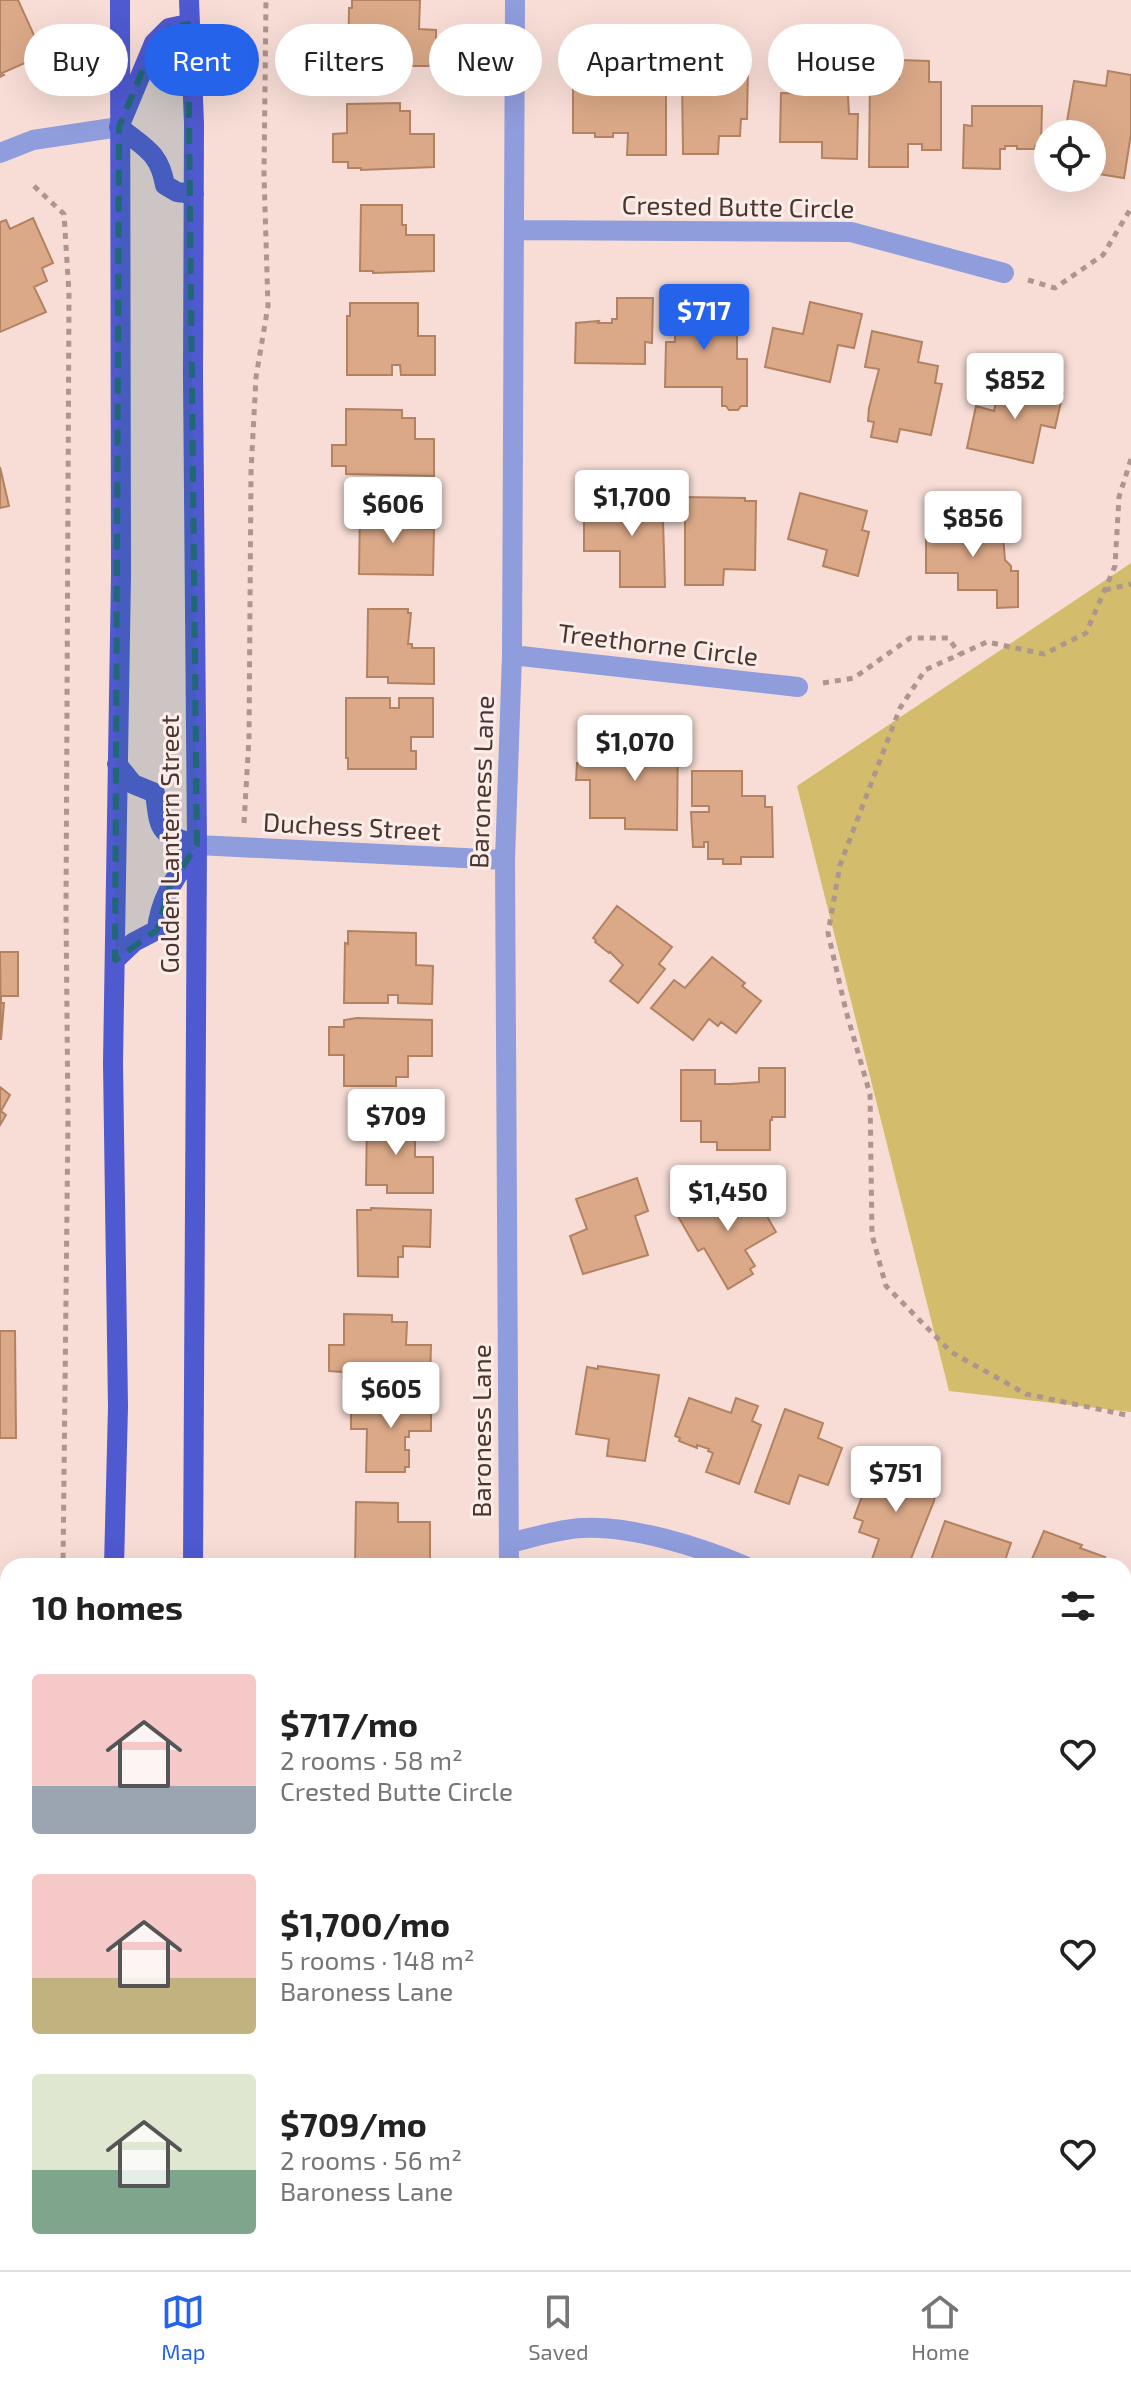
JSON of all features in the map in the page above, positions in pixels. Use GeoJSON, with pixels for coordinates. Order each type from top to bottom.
{"type":"FeatureCollection","features":[{"type":"Feature","properties":{"kind":"main road","name":"Golden Lantern Street"},"geometry":{"type":"LineString","coordinates":[[114,1558],[118,1407],[113,1063],[121,575],[120,0]]}},
{"type":"Feature","properties":{"kind":"main road","name":"Golden Lantern Street"},"geometry":{"type":"LineString","coordinates":[[188,24],[189,0]]}},
{"type":"Feature","properties":{"kind":"main road"},"geometry":{"type":"LineString","coordinates":[[144,67],[119,127],[154,155],[165,185],[177,192],[194,194]]}},
{"type":"Feature","properties":{"kind":"main road","name":"Golden Lantern Street"},"geometry":{"type":"LineString","coordinates":[[192,96],[197,845],[193,1558]]}},
{"type":"Feature","properties":{"kind":"main road"},"geometry":{"type":"LineString","coordinates":[[115,960],[134,942],[157,930],[159,910],[170,886],[197,845],[170,837],[159,826],[155,793],[133,784],[117,764]]}},
{"type":"Feature","properties":{"kind":"street","name":"Baroness Lane"},"geometry":{"type":"LineString","coordinates":[[509,1558],[505,860],[512,655],[515,0]]}},
{"type":"Feature","properties":{"kind":"street"},"geometry":{"type":"LineString","coordinates":[[0,153],[33,140],[119,127]]}},
{"type":"Feature","properties":{"kind":"street","name":"Crested Butte Circle"},"geometry":{"type":"LineString","coordinates":[[514,230],[851,232],[1004,273]]}},
{"type":"Feature","properties":{"kind":"street","name":"Treethorne Circle"},"geometry":{"type":"LineString","coordinates":[[512,655],[798,687]]}},
{"type":"Feature","properties":{"kind":"street","name":"Duchess Street"},"geometry":{"type":"LineString","coordinates":[[197,845],[505,860]]}},
{"type":"Feature","properties":{"kind":"street"},"geometry":{"type":"LineString","coordinates":[[509,1543],[582,1528],[644,1534],[726,1558]]}},
{"type":"Feature","properties":{"kind":"path"},"geometry":{"type":"LineString","coordinates":[[242,848],[249,738],[251,472],[256,377],[268,306],[264,175],[266,0]]}},
{"type":"Feature","properties":{"kind":"path"},"geometry":{"type":"LineString","coordinates":[[34,186],[64,214],[69,294],[68,1119],[63,1558]]}},
{"type":"Feature","properties":{"kind":"path"},"geometry":{"type":"LineString","coordinates":[[1004,273],[1055,288],[1103,255],[1131,208]]}},
{"type":"Feature","properties":{"kind":"path"},"geometry":{"type":"LineString","coordinates":[[1131,459],[1119,497],[1115,566],[1086,633],[1044,654],[987,642],[925,670],[900,708],[840,865],[828,933],[870,1094],[872,1235],[886,1286],[951,1352],[1026,1394],[1131,1416]]}},
{"type":"Feature","properties":{"kind":"path"},"geometry":{"type":"LineString","coordinates":[[1104,590],[1131,584]]}},
{"type":"Feature","properties":{"kind":"path"},"geometry":{"type":"LineString","coordinates":[[798,687],[854,678],[910,638],[948,638],[960,654]]}},
{"type":"Feature","properties":{"kind":"highlighted area"},"geometry":{"type":"Polygon","coordinates":[[[188,24],[197,845],[170,886],[157,930],[115,960],[119,127],[154,43],[169,28],[188,24]]]}},
{"type":"Feature","properties":{"kind":"shaded area"},"geometry":{"type":"Polygon","coordinates":[[[1131,563],[1131,1412],[949,1391],[797,786],[1131,563]]]}},
{"type":"Feature","properties":{"kind":"building"},"geometry":{"type":"Polygon","coordinates":[[[0,0],[18,0],[29,24],[24,24],[24,63],[2,73],[4,75],[0,77],[0,0]]]}},
{"type":"Feature","properties":{"kind":"building"},"geometry":{"type":"Polygon","coordinates":[[[352,0],[420,0],[419,29],[429,30],[429,66],[413,66],[413,24],[349,24],[349,8],[352,8],[352,0]]]}},
{"type":"Feature","properties":{"kind":"building"},"geometry":{"type":"Polygon","coordinates":[[[904,60],[929,61],[929,82],[941,82],[941,150],[922,150],[922,144],[908,144],[908,167],[869,167],[870,96],[904,96],[904,60]]]}},
{"type":"Feature","properties":{"kind":"building"},"geometry":{"type":"Polygon","coordinates":[[[1108,71],[1131,75],[1131,134],[1124,178],[1106,175],[1106,120],[1067,120],[1074,81],[1106,86],[1108,71]]]}},
{"type":"Feature","properties":{"kind":"building"},"geometry":{"type":"Polygon","coordinates":[[[573,96],[666,96],[666,155],[627,155],[628,133],[595,137],[595,133],[573,133],[573,96]]]}},
{"type":"Feature","properties":{"kind":"building"},"geometry":{"type":"Polygon","coordinates":[[[682,96],[747,96],[747,119],[741,119],[740,136],[719,136],[718,154],[683,154],[682,96]]]}},
{"type":"Feature","properties":{"kind":"building"},"geometry":{"type":"Polygon","coordinates":[[[781,96],[848,96],[849,114],[858,114],[857,159],[822,158],[822,142],[780,142],[781,96]]]}},
{"type":"Feature","properties":{"kind":"building"},"geometry":{"type":"Polygon","coordinates":[[[400,103],[400,111],[410,111],[410,134],[434,134],[434,167],[361,170],[348,168],[348,162],[333,162],[333,134],[347,133],[347,104],[400,103]]]}},
{"type":"Feature","properties":{"kind":"building"},"geometry":{"type":"Polygon","coordinates":[[[972,106],[1042,106],[1042,120],[1034,120],[1034,149],[1005,146],[1005,149],[1000,149],[1000,169],[963,168],[964,125],[972,126],[972,106]]]}},
{"type":"Feature","properties":{"kind":"building"},"geometry":{"type":"Polygon","coordinates":[[[361,205],[402,205],[402,225],[406,225],[406,235],[434,235],[434,271],[360,271],[361,205]]]}},
{"type":"Feature","properties":{"kind":"building"},"geometry":{"type":"Polygon","coordinates":[[[33,218],[53,263],[42,268],[47,281],[34,287],[46,312],[0,332],[0,222],[6,220],[10,229],[33,218]]]}},
{"type":"Feature","properties":{"kind":"building"},"geometry":{"type":"Polygon","coordinates":[[[617,298],[653,298],[652,343],[645,342],[645,364],[575,363],[576,323],[612,323],[612,319],[617,319],[617,298]]]}},
{"type":"Feature","properties":{"kind":"building"},"geometry":{"type":"Polygon","coordinates":[[[665,299],[704,299],[704,315],[737,315],[737,359],[747,359],[747,406],[729,410],[722,406],[722,387],[665,387],[666,342],[675,342],[675,333],[664,333],[665,299]]]}},
{"type":"Feature","properties":{"kind":"building"},"geometry":{"type":"Polygon","coordinates":[[[810,302],[862,314],[854,348],[838,345],[830,382],[765,367],[773,328],[803,334],[810,302]]]}},
{"type":"Feature","properties":{"kind":"building"},"geometry":{"type":"Polygon","coordinates":[[[350,303],[418,303],[418,336],[435,336],[435,375],[401,375],[400,365],[392,365],[392,375],[347,375],[347,316],[350,316],[350,303]]]}},
{"type":"Feature","properties":{"kind":"building"},"geometry":{"type":"Polygon","coordinates":[[[872,331],[922,342],[918,362],[938,366],[935,383],[942,384],[931,435],[900,429],[897,442],[871,437],[874,422],[868,421],[869,408],[879,369],[865,367],[872,331]]]}},
{"type":"Feature","properties":{"kind":"building"},"geometry":{"type":"Polygon","coordinates":[[[1001,379],[1063,393],[1055,428],[1041,425],[1033,463],[967,448],[976,406],[994,411],[1001,379]]]}},
{"type":"Feature","properties":{"kind":"building"},"geometry":{"type":"Polygon","coordinates":[[[346,409],[402,410],[402,418],[415,418],[415,439],[434,439],[434,476],[346,474],[346,466],[332,466],[332,445],[346,445],[346,409]]]}},
{"type":"Feature","properties":{"kind":"building"},"geometry":{"type":"Polygon","coordinates":[[[0,467],[9,506],[0,508],[0,467]]]}},
{"type":"Feature","properties":{"kind":"building"},"geometry":{"type":"Polygon","coordinates":[[[637,486],[662,486],[665,587],[620,587],[620,551],[584,551],[584,509],[637,508],[637,486]]]}},
{"type":"Feature","properties":{"kind":"building"},"geometry":{"type":"Polygon","coordinates":[[[800,493],[867,511],[862,530],[869,532],[858,576],[823,566],[827,550],[788,539],[800,493]]]}},
{"type":"Feature","properties":{"kind":"building"},"geometry":{"type":"Polygon","coordinates":[[[685,497],[756,501],[755,570],[724,569],[723,585],[685,585],[685,497]]]}},
{"type":"Feature","properties":{"kind":"building"},"geometry":{"type":"Polygon","coordinates":[[[360,508],[400,509],[400,528],[434,529],[433,575],[359,574],[360,508]]]}},
{"type":"Feature","properties":{"kind":"building"},"geometry":{"type":"Polygon","coordinates":[[[1002,523],[1005,560],[1011,571],[1018,571],[1018,607],[997,608],[997,590],[958,590],[958,573],[926,573],[926,524],[1002,523]]]}},
{"type":"Feature","properties":{"kind":"building"},"geometry":{"type":"Polygon","coordinates":[[[368,609],[408,609],[411,613],[408,644],[412,644],[412,648],[434,648],[434,684],[388,683],[388,677],[367,677],[368,609]]]}},
{"type":"Feature","properties":{"kind":"building"},"geometry":{"type":"Polygon","coordinates":[[[346,698],[390,698],[390,708],[399,708],[399,698],[433,698],[433,737],[411,737],[411,751],[416,751],[416,769],[348,769],[346,698]]]}},
{"type":"Feature","properties":{"kind":"building"},"geometry":{"type":"Polygon","coordinates":[[[639,733],[678,733],[677,830],[625,829],[625,818],[590,818],[590,780],[576,780],[577,763],[586,763],[586,747],[609,747],[609,755],[639,755],[639,733]]]}},
{"type":"Feature","properties":{"kind":"building"},"geometry":{"type":"Polygon","coordinates":[[[692,771],[742,771],[742,796],[765,796],[765,807],[772,807],[773,857],[741,857],[741,864],[723,864],[723,859],[708,859],[708,842],[704,842],[704,847],[693,847],[691,812],[709,812],[709,806],[692,806],[692,771]]]}},
{"type":"Feature","properties":{"kind":"building"},"geometry":{"type":"Polygon","coordinates":[[[617,906],[672,947],[659,964],[665,969],[638,1003],[610,981],[623,965],[593,938],[617,906]]]}},
{"type":"Feature","properties":{"kind":"building"},"geometry":{"type":"Polygon","coordinates":[[[348,931],[416,933],[416,965],[433,966],[432,1004],[398,1003],[398,995],[388,995],[388,1003],[344,1003],[348,931]]]}},
{"type":"Feature","properties":{"kind":"building"},"geometry":{"type":"Polygon","coordinates":[[[0,952],[18,952],[18,996],[1,996],[1,1003],[4,1003],[1,1040],[0,952]]]}},
{"type":"Feature","properties":{"kind":"building"},"geometry":{"type":"Polygon","coordinates":[[[712,957],[745,983],[742,986],[761,1001],[736,1033],[721,1022],[718,1026],[709,1019],[693,1040],[651,1008],[674,980],[685,988],[712,957]]]}},
{"type":"Feature","properties":{"kind":"building"},"geometry":{"type":"Polygon","coordinates":[[[344,1020],[432,1020],[432,1056],[408,1056],[408,1077],[396,1077],[396,1086],[344,1086],[344,1055],[329,1055],[329,1027],[344,1027],[344,1020]]]}},
{"type":"Feature","properties":{"kind":"building"},"geometry":{"type":"Polygon","coordinates":[[[759,1068],[785,1068],[785,1117],[772,1117],[770,1120],[770,1150],[717,1150],[717,1142],[701,1142],[701,1121],[681,1121],[681,1070],[715,1070],[715,1084],[731,1084],[759,1082],[759,1068]]]}},
{"type":"Feature","properties":{"kind":"building"},"geometry":{"type":"Polygon","coordinates":[[[0,1087],[10,1095],[1,1111],[6,1115],[0,1125],[0,1087]]]}},
{"type":"Feature","properties":{"kind":"building"},"geometry":{"type":"Polygon","coordinates":[[[367,1117],[415,1117],[415,1157],[433,1157],[433,1193],[387,1193],[387,1185],[366,1185],[367,1117]]]}},
{"type":"Feature","properties":{"kind":"building"},"geometry":{"type":"Polygon","coordinates":[[[637,1178],[648,1211],[635,1216],[648,1255],[583,1274],[570,1236],[587,1229],[576,1199],[637,1178]]]}},
{"type":"Feature","properties":{"kind":"building"},"geometry":{"type":"Polygon","coordinates":[[[751,1189],[776,1232],[745,1250],[755,1266],[750,1269],[753,1274],[728,1289],[704,1248],[698,1251],[676,1213],[708,1195],[716,1209],[751,1189]]]}},
{"type":"Feature","properties":{"kind":"building"},"geometry":{"type":"Polygon","coordinates":[[[357,1210],[431,1210],[430,1247],[403,1246],[403,1257],[398,1257],[398,1277],[358,1276],[357,1210]]]}},
{"type":"Feature","properties":{"kind":"building"},"geometry":{"type":"Polygon","coordinates":[[[344,1314],[392,1315],[392,1322],[407,1322],[406,1345],[431,1345],[430,1379],[353,1380],[343,1378],[343,1372],[329,1371],[329,1345],[344,1345],[344,1314]]]}},
{"type":"Feature","properties":{"kind":"building"},"geometry":{"type":"Polygon","coordinates":[[[0,1331],[15,1331],[16,1438],[0,1438],[0,1331]]]}},
{"type":"Feature","properties":{"kind":"building"},"geometry":{"type":"Polygon","coordinates":[[[598,1366],[659,1375],[645,1461],[607,1456],[609,1439],[576,1434],[587,1367],[598,1369],[598,1366]]]}},
{"type":"Feature","properties":{"kind":"building"},"geometry":{"type":"Polygon","coordinates":[[[386,1396],[431,1396],[431,1431],[409,1431],[409,1437],[405,1437],[409,1467],[405,1467],[405,1472],[366,1472],[367,1429],[351,1429],[351,1404],[386,1404],[386,1396]]]}},
{"type":"Feature","properties":{"kind":"building"},"geometry":{"type":"Polygon","coordinates":[[[689,1398],[731,1413],[736,1398],[758,1406],[752,1421],[761,1425],[739,1484],[706,1472],[713,1453],[709,1449],[679,1441],[680,1438],[675,1436],[689,1398]]]}},
{"type":"Feature","properties":{"kind":"building"},"geometry":{"type":"Polygon","coordinates":[[[785,1409],[823,1423],[818,1438],[842,1448],[828,1485],[799,1475],[789,1504],[755,1492],[785,1409]]]}},
{"type":"Feature","properties":{"kind":"building"},"geometry":{"type":"Polygon","coordinates":[[[908,1466],[934,1476],[930,1487],[936,1489],[934,1501],[911,1558],[872,1558],[879,1539],[859,1532],[863,1521],[854,1518],[872,1469],[903,1480],[908,1466]]]}},
{"type":"Feature","properties":{"kind":"building"},"geometry":{"type":"Polygon","coordinates":[[[356,1502],[398,1503],[398,1522],[430,1522],[430,1558],[355,1558],[356,1502]]]}},
{"type":"Feature","properties":{"kind":"building"},"geometry":{"type":"Polygon","coordinates":[[[945,1521],[1011,1543],[1006,1558],[932,1558],[945,1521]]]}},
{"type":"Feature","properties":{"kind":"building"},"geometry":{"type":"Polygon","coordinates":[[[1044,1531],[1105,1557],[1105,1558],[1032,1558],[1044,1531]]]}}]}
